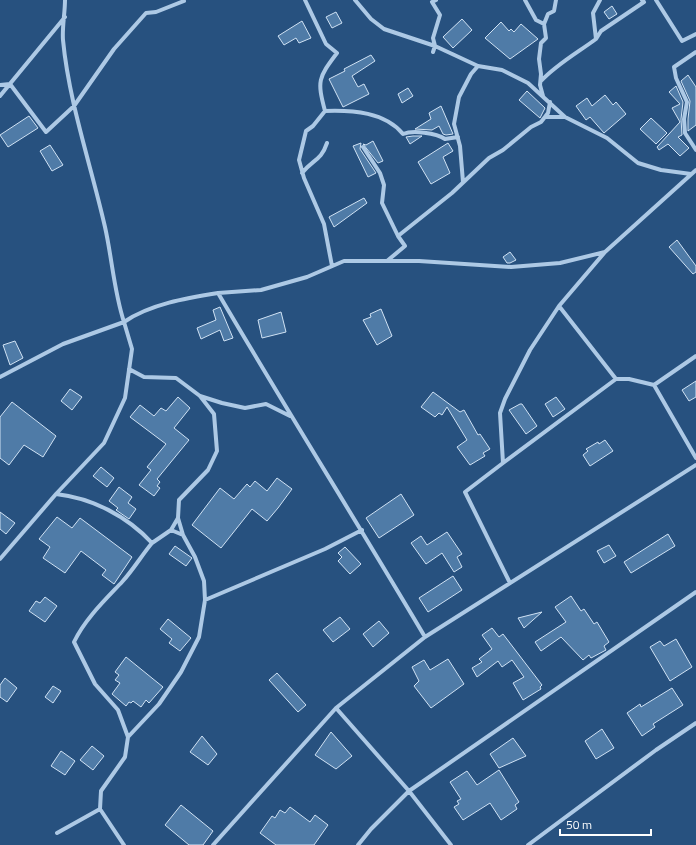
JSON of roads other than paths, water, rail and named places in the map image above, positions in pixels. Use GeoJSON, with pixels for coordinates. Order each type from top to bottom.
{"type":"FeatureCollection","features":[{"type":"Feature","properties":{"kind":"street"},"geometry":{"type":"LineString","coordinates":[[0,559],[56,494],[104,443],[125,398],[132,349],[120,309],[108,242],[93,175],[74,106],[63,38],[65,0]]}},
{"type":"Feature","properties":{"kind":"street"},"geometry":{"type":"LineString","coordinates":[[305,0],[326,44],[337,53],[325,69],[319,87],[325,110]]}},
{"type":"Feature","properties":{"kind":"street"},"geometry":{"type":"LineString","coordinates":[[355,0],[371,19],[384,29],[435,46],[478,66],[502,70],[528,83],[544,96],[565,117],[606,138],[638,163],[661,170],[691,174]]}},
{"type":"Feature","properties":{"kind":"street"},"geometry":{"type":"LineString","coordinates":[[433,52],[435,46],[433,38],[440,15],[432,2],[436,0]]}},
{"type":"Feature","properties":{"kind":"street"},"geometry":{"type":"LineString","coordinates":[[525,0],[536,20],[544,24]]}},
{"type":"Feature","properties":{"kind":"street"},"geometry":{"type":"LineString","coordinates":[[544,96],[540,81],[538,59],[541,43],[546,38],[544,24],[548,14],[554,11],[556,0]]}},
{"type":"Feature","properties":{"kind":"street"},"geometry":{"type":"LineString","coordinates":[[596,39],[593,13],[600,0]]}},
{"type":"Feature","properties":{"kind":"street"},"geometry":{"type":"LineString","coordinates":[[540,81],[574,53],[596,39],[601,31],[644,2],[642,0]]}},
{"type":"Feature","properties":{"kind":"street"},"geometry":{"type":"LineString","coordinates":[[656,0],[682,41],[696,34]]}},
{"type":"Feature","properties":{"kind":"street"},"geometry":{"type":"LineString","coordinates":[[10,84],[46,132],[74,106],[114,49],[146,13],[156,12],[184,1]]}},
{"type":"Feature","properties":{"kind":"street"},"geometry":{"type":"LineString","coordinates":[[0,96],[65,17]]}},
{"type":"Feature","properties":{"kind":"street"},"geometry":{"type":"LineString","coordinates":[[696,52],[674,67],[676,78],[687,102],[684,120],[685,133],[696,150]]}},
{"type":"Feature","properties":{"kind":"street"},"geometry":{"type":"LineString","coordinates":[[462,182],[458,137],[454,124],[459,97],[471,74],[478,66]]}},
{"type":"Feature","properties":{"kind":"street"},"geometry":{"type":"LineString","coordinates":[[0,85],[10,84]]}},
{"type":"Feature","properties":{"kind":"street"},"geometry":{"type":"LineString","coordinates":[[398,236],[452,193],[462,182],[473,175],[489,158],[503,150],[545,117],[548,113],[550,102]]}},
{"type":"Feature","properties":{"kind":"street"},"geometry":{"type":"LineString","coordinates":[[325,110],[340,110],[380,116],[396,126],[403,134],[410,131],[429,135],[438,134],[445,139],[458,137]]}},
{"type":"Feature","properties":{"kind":"street"},"geometry":{"type":"LineString","coordinates":[[325,110],[306,131],[299,160],[302,173],[324,224],[332,266]]}},
{"type":"Feature","properties":{"kind":"street"},"geometry":{"type":"LineString","coordinates":[[545,117],[565,117]]}},
{"type":"Feature","properties":{"kind":"street"},"geometry":{"type":"LineString","coordinates":[[302,173],[308,166],[323,155],[327,143]]}},
{"type":"Feature","properties":{"kind":"street"},"geometry":{"type":"LineString","coordinates":[[363,147],[380,173],[384,185],[382,203],[398,236],[405,246],[387,261]]}},
{"type":"Feature","properties":{"kind":"street"},"geometry":{"type":"LineString","coordinates":[[503,463],[500,413],[505,399],[530,350],[559,306],[605,252],[696,170]]}},
{"type":"Feature","properties":{"kind":"street"},"geometry":{"type":"LineString","coordinates":[[0,377],[63,344],[124,322],[136,314],[196,296],[261,290],[306,277],[344,261],[387,261],[511,267],[560,263],[605,252]]}},
{"type":"Feature","properties":{"kind":"street"},"geometry":{"type":"LineString","coordinates":[[218,293],[290,416],[362,530],[425,637]]}},
{"type":"Feature","properties":{"kind":"street"},"geometry":{"type":"LineString","coordinates":[[559,306],[616,379]]}},
{"type":"Feature","properties":{"kind":"street"},"geometry":{"type":"LineString","coordinates":[[654,386],[696,356]]}},
{"type":"Feature","properties":{"kind":"street"},"geometry":{"type":"LineString","coordinates":[[128,737],[159,704],[181,672],[199,637],[205,600],[204,581],[195,557],[183,535],[178,518],[179,500],[208,470],[216,450],[214,414],[200,396],[176,378],[144,376],[129,369]]}},
{"type":"Feature","properties":{"kind":"street"},"geometry":{"type":"LineString","coordinates":[[510,583],[465,492],[616,379],[629,378],[654,386],[696,458]]}},
{"type":"Feature","properties":{"kind":"street"},"geometry":{"type":"LineString","coordinates":[[200,396],[245,408],[266,404],[290,416]]}},
{"type":"Feature","properties":{"kind":"street"},"geometry":{"type":"LineString","coordinates":[[213,845],[336,708],[425,637],[696,465]]}},
{"type":"Feature","properties":{"kind":"street"},"geometry":{"type":"LineString","coordinates":[[56,494],[74,496],[108,509],[152,542]]}},
{"type":"Feature","properties":{"kind":"street"},"geometry":{"type":"LineString","coordinates":[[124,845],[100,808],[101,791],[124,757],[128,737],[118,710],[95,684],[74,642],[80,631],[152,542],[171,530],[178,518]]}},
{"type":"Feature","properties":{"kind":"street"},"geometry":{"type":"LineString","coordinates":[[171,530],[183,535]]}},
{"type":"Feature","properties":{"kind":"street"},"geometry":{"type":"LineString","coordinates":[[205,600],[325,549],[362,530]]}},
{"type":"Feature","properties":{"kind":"street"},"geometry":{"type":"LineString","coordinates":[[358,845],[371,829],[409,791],[696,592]]}},
{"type":"Feature","properties":{"kind":"street"},"geometry":{"type":"LineString","coordinates":[[336,708],[409,791],[451,845]]}},
{"type":"Feature","properties":{"kind":"street"},"geometry":{"type":"LineString","coordinates":[[528,845],[656,750],[696,723]]}},
{"type":"Feature","properties":{"kind":"street"},"geometry":{"type":"LineString","coordinates":[[57,833],[100,808]]}}]}
